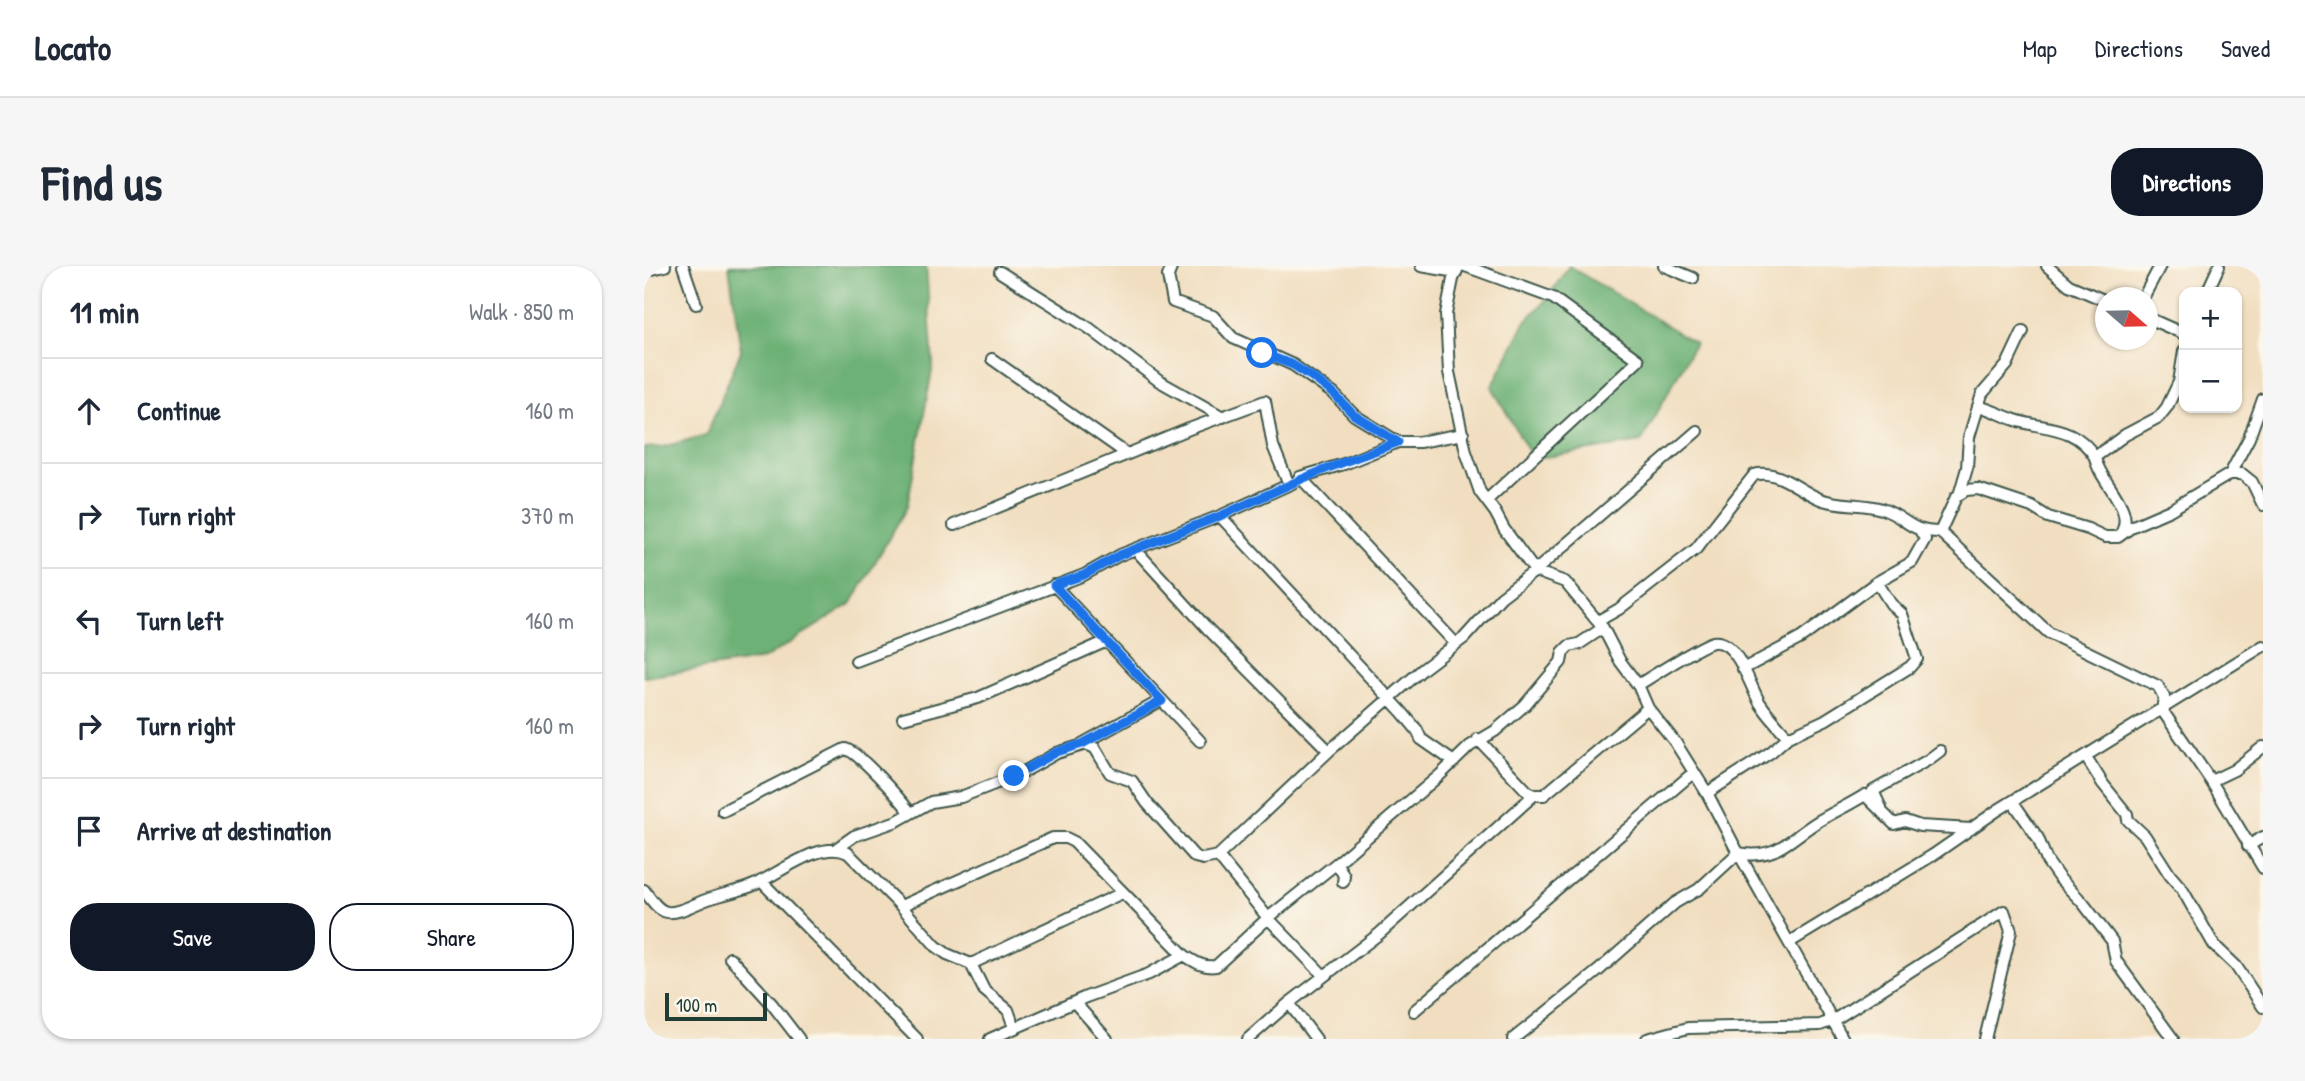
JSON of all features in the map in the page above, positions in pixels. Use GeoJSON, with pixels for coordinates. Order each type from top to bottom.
{"type":"FeatureCollection","features":[{"type":"Feature","properties":{"kind":"street"},"geometry":{"type":"LineString","coordinates":[[644,271],[665,266]]}},
{"type":"Feature","properties":{"kind":"street"},"geometry":{"type":"LineString","coordinates":[[683,266],[696,304]]}},
{"type":"Feature","properties":{"kind":"street"},"geometry":{"type":"LineString","coordinates":[[1172,266],[1168,276],[1172,302],[1213,316],[1233,338],[1303,371],[1334,394],[1354,415],[1398,442]]}},
{"type":"Feature","properties":{"kind":"street"},"geometry":{"type":"LineString","coordinates":[[1421,266],[1460,268],[1553,298],[1638,360],[1487,500]]}},
{"type":"Feature","properties":{"kind":"street"},"geometry":{"type":"LineString","coordinates":[[1664,266],[1693,278]]}},
{"type":"Feature","properties":{"kind":"street"},"geometry":{"type":"LineString","coordinates":[[2047,266],[2069,285],[2095,297]]}},
{"type":"Feature","properties":{"kind":"street"},"geometry":{"type":"LineString","coordinates":[[2061,278],[2065,266]]}},
{"type":"Feature","properties":{"kind":"street"},"geometry":{"type":"LineString","coordinates":[[2149,287],[2160,266]]}},
{"type":"Feature","properties":{"kind":"street"},"geometry":{"type":"LineString","coordinates":[[2209,287],[2219,266]]}},
{"type":"Feature","properties":{"kind":"street"},"geometry":{"type":"LineString","coordinates":[[1460,268],[1446,314],[1449,372],[1466,452],[1480,492],[1535,571],[1565,582],[1601,624],[1648,708],[1675,742],[1707,793],[1843,1039]]}},
{"type":"Feature","properties":{"kind":"street"},"geometry":{"type":"LineString","coordinates":[[1000,272],[1089,328],[1159,381],[1223,417]]}},
{"type":"Feature","properties":{"kind":"street"},"geometry":{"type":"LineString","coordinates":[[2158,323],[2179,332]]}},
{"type":"Feature","properties":{"kind":"street"},"geometry":{"type":"LineString","coordinates":[[1940,532],[1960,492],[1967,468],[1969,437],[1982,394],[2007,365],[2023,331]]}},
{"type":"Feature","properties":{"kind":"street"},"geometry":{"type":"LineString","coordinates":[[992,359],[1127,454]]}},
{"type":"Feature","properties":{"kind":"street"},"geometry":{"type":"LineString","coordinates":[[2095,457],[2125,435],[2159,417],[2179,382]]}},
{"type":"Feature","properties":{"kind":"street"},"geometry":{"type":"LineString","coordinates":[[2230,474],[2249,438],[2263,399]]}},
{"type":"Feature","properties":{"kind":"street"},"geometry":{"type":"LineString","coordinates":[[954,525],[1265,401],[1273,446],[1289,485]]}},
{"type":"Feature","properties":{"kind":"street"},"geometry":{"type":"LineString","coordinates":[[1978,406],[1995,410],[2011,419],[2056,428],[2088,446],[2126,520],[2126,527],[2118,537]]}},
{"type":"Feature","properties":{"kind":"street"},"geometry":{"type":"LineString","coordinates":[[1082,744],[1096,748],[1111,773],[1132,782],[1147,803],[1195,856],[1203,859],[1218,856],[1329,751],[1457,643],[1501,597],[1535,571],[1697,431]]}},
{"type":"Feature","properties":{"kind":"street"},"geometry":{"type":"LineString","coordinates":[[856,660],[1084,575],[1135,549],[1220,516],[1289,485],[1300,477],[1344,464],[1398,442],[1419,442],[1463,434]]}},
{"type":"Feature","properties":{"kind":"street"},"geometry":{"type":"LineString","coordinates":[[901,906],[1059,837],[1074,842],[1184,955],[1202,966],[1216,966],[1268,918],[1337,863],[1478,739],[1495,731],[1525,705],[1561,662],[1563,652],[1569,646],[1579,644],[1696,549],[1754,475],[1762,473],[1796,484],[1824,500],[1883,510],[1921,532],[1926,539],[1912,562],[1877,582],[1818,627],[1744,669]]}},
{"type":"Feature","properties":{"kind":"street"},"geometry":{"type":"LineString","coordinates":[[1960,492],[1979,489],[2105,537],[2118,537],[2133,526],[2170,510],[2230,474],[2242,474],[2252,482],[2263,505]]}},
{"type":"Feature","properties":{"kind":"street"},"geometry":{"type":"LineString","coordinates":[[1300,477],[1457,643]]}},
{"type":"Feature","properties":{"kind":"street"},"geometry":{"type":"LineString","coordinates":[[1220,516],[1390,699],[1417,730],[1421,739],[1454,762]]}},
{"type":"Feature","properties":{"kind":"street"},"geometry":{"type":"LineString","coordinates":[[1921,532],[1940,532],[2049,633],[2158,686],[2164,697],[2162,710],[2211,781],[2263,868]]}},
{"type":"Feature","properties":{"kind":"street"},"geometry":{"type":"LineString","coordinates":[[1135,549],[1207,628],[1329,751]]}},
{"type":"Feature","properties":{"kind":"street"},"geometry":{"type":"LineString","coordinates":[[1707,793],[1770,752],[1788,737],[1825,720],[1910,667],[1917,659],[1902,614],[1891,604],[1877,582]]}},
{"type":"Feature","properties":{"kind":"street"},"geometry":{"type":"LineString","coordinates":[[1054,585],[1200,741]]}},
{"type":"Feature","properties":{"kind":"street"},"geometry":{"type":"LineString","coordinates":[[903,718],[978,698],[1107,641]]}},
{"type":"Feature","properties":{"kind":"street"},"geometry":{"type":"LineString","coordinates":[[1637,685],[1713,642],[1720,642],[1738,657],[1759,702],[1788,737]]}},
{"type":"Feature","properties":{"kind":"street"},"geometry":{"type":"LineString","coordinates":[[1790,942],[1933,855],[2263,646]]}},
{"type":"Feature","properties":{"kind":"street"},"geometry":{"type":"LineString","coordinates":[[644,890],[660,909],[673,912],[761,881],[801,859],[837,848],[854,836],[897,821],[931,802],[961,797],[1020,774],[1057,752],[1082,744],[1162,701]]}},
{"type":"Feature","properties":{"kind":"street"},"geometry":{"type":"LineString","coordinates":[[1248,1039],[1289,1003],[1388,927],[1534,795],[1544,795],[1648,708]]}},
{"type":"Feature","properties":{"kind":"street"},"geometry":{"type":"LineString","coordinates":[[1478,739],[1534,795]]}},
{"type":"Feature","properties":{"kind":"street"},"geometry":{"type":"LineString","coordinates":[[2211,781],[2234,770],[2263,747]]}},
{"type":"Feature","properties":{"kind":"street"},"geometry":{"type":"LineString","coordinates":[[723,811],[845,749],[856,753],[873,774],[891,788],[910,812]]}},
{"type":"Feature","properties":{"kind":"street"},"geometry":{"type":"LineString","coordinates":[[1894,824],[1878,804],[1873,791],[1940,751]]}},
{"type":"Feature","properties":{"kind":"street"},"geometry":{"type":"LineString","coordinates":[[2086,757],[2129,820],[2146,836],[2182,889],[2214,945],[2236,966],[2263,1007]]}},
{"type":"Feature","properties":{"kind":"street"},"geometry":{"type":"LineString","coordinates":[[1414,1011],[1694,772]]}},
{"type":"Feature","properties":{"kind":"street"},"geometry":{"type":"LineString","coordinates":[[1513,1039],[1598,971],[1675,903],[1699,889],[1738,853],[1763,854],[1786,846],[1815,823],[1864,795],[1894,824]]}},
{"type":"Feature","properties":{"kind":"street"},"geometry":{"type":"LineString","coordinates":[[2013,802],[2038,838],[2047,861],[2112,941],[2116,961],[2173,1039]]}},
{"type":"Feature","properties":{"kind":"street"},"geometry":{"type":"LineString","coordinates":[[1894,824],[1905,821],[1920,826],[1971,829]]}},
{"type":"Feature","properties":{"kind":"street"},"geometry":{"type":"LineString","coordinates":[[2248,845],[2263,837]]}},
{"type":"Feature","properties":{"kind":"street"},"geometry":{"type":"LineString","coordinates":[[837,848],[848,853],[936,946],[971,964],[984,990],[1008,1010],[1010,1033]]}},
{"type":"Feature","properties":{"kind":"street"},"geometry":{"type":"LineString","coordinates":[[1218,856],[1268,918],[1324,976]]}},
{"type":"Feature","properties":{"kind":"street"},"geometry":{"type":"LineString","coordinates":[[1337,863],[1344,876],[1343,882]]}},
{"type":"Feature","properties":{"kind":"street"},"geometry":{"type":"LineString","coordinates":[[761,881],[917,1039]]}},
{"type":"Feature","properties":{"kind":"street"},"geometry":{"type":"LineString","coordinates":[[971,964],[1122,893]]}},
{"type":"Feature","properties":{"kind":"street"},"geometry":{"type":"LineString","coordinates":[[1647,1039],[1688,1028],[1819,1025],[1834,1020],[2004,911],[2011,931],[1984,1039]]}},
{"type":"Feature","properties":{"kind":"street"},"geometry":{"type":"LineString","coordinates":[[990,1039],[1149,974],[1184,955]]}},
{"type":"Feature","properties":{"kind":"street"},"geometry":{"type":"LineString","coordinates":[[730,958],[772,1004],[799,1039]]}},
{"type":"Feature","properties":{"kind":"street"},"geometry":{"type":"LineString","coordinates":[[1075,1003],[1107,1039]]}},
{"type":"Feature","properties":{"kind":"street"},"geometry":{"type":"LineString","coordinates":[[1289,1003],[1316,1039]]}},
{"type":"Feature","properties":{"kind":"green space"},"geometry":{"type":"Polygon","coordinates":[[[729,266],[926,266],[933,365],[907,507],[851,604],[764,659],[644,677],[644,448],[663,447],[706,435],[741,351],[729,266]]]}},
{"type":"Feature","properties":{"kind":"green space"},"geometry":{"type":"Polygon","coordinates":[[[1569,266],[1695,343],[1641,442],[1533,459],[1492,387],[1525,322],[1546,300],[1569,266]]]}},
{"type":"Feature","properties":{"kind":"route"},"geometry":{"type":"LineString","coordinates":[[1014,776],[1057,752],[1082,744],[1162,701],[1054,585],[1084,575],[1120,555],[1220,516],[1289,485],[1300,477],[1344,464],[1398,442],[1354,415],[1334,394],[1312,377],[1293,365],[1262,353]]}}]}
